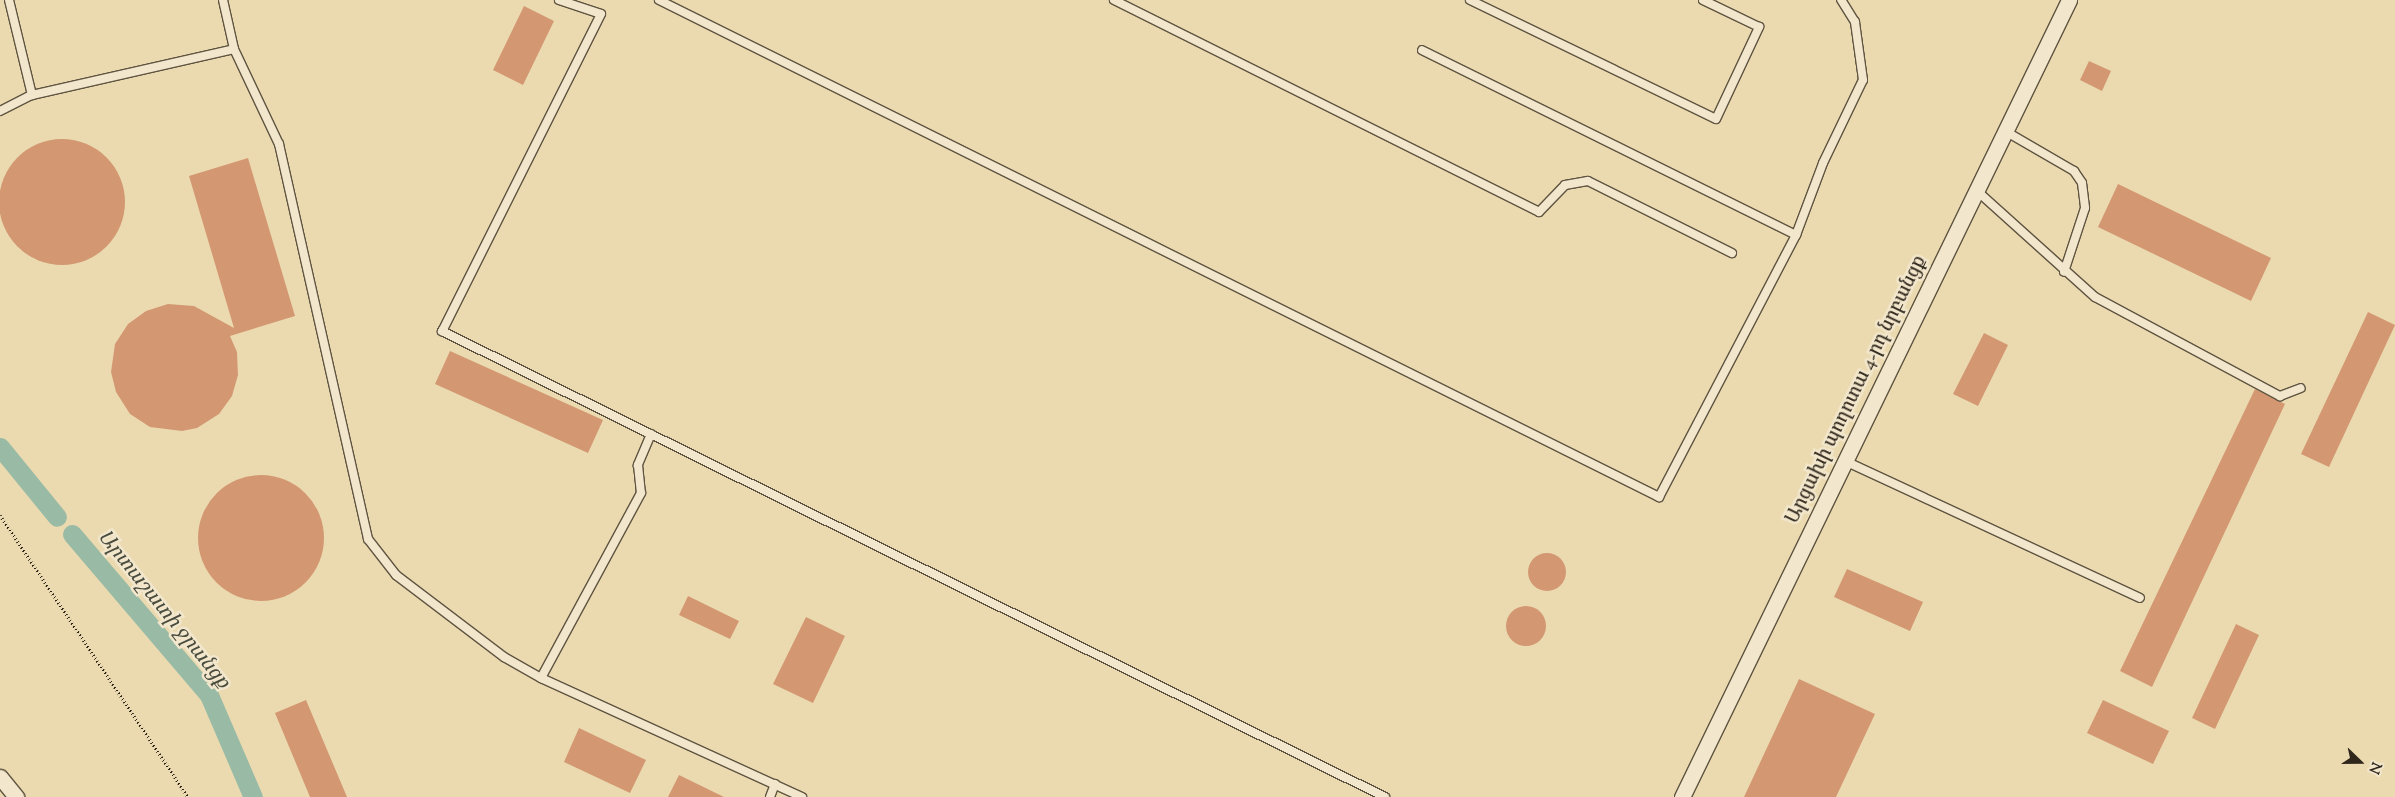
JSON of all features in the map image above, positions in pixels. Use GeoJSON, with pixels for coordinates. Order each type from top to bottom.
{"type":"FeatureCollection","features":[{"type":"Feature","properties":{"kind":"street","name":"Արցախի պողոտա 4-րդ նրբանցք"},"geometry":{"type":"LineString","coordinates":[[1682,797],[2069,0]]}},
{"type":"Feature","properties":{"kind":"street"},"geometry":{"type":"LineString","coordinates":[[0,777],[16,797]]}},
{"type":"Feature","properties":{"kind":"lane"},"geometry":{"type":"LineString","coordinates":[[9,0],[32,95]]}},
{"type":"Feature","properties":{"kind":"lane"},"geometry":{"type":"LineString","coordinates":[[223,0],[234,49],[279,144],[368,539],[396,575],[443,607],[504,657],[541,678],[802,797]]}},
{"type":"Feature","properties":{"kind":"lane"},"geometry":{"type":"LineString","coordinates":[[559,0],[601,14],[442,331],[1385,797]]}},
{"type":"Feature","properties":{"kind":"lane"},"geometry":{"type":"LineString","coordinates":[[659,0],[1659,497],[1796,235],[1823,163],[1863,80],[1854,22],[1841,0]]}},
{"type":"Feature","properties":{"kind":"lane"},"geometry":{"type":"LineString","coordinates":[[1114,0],[1539,212],[1566,185],[1588,180],[1732,252]]}},
{"type":"Feature","properties":{"kind":"lane"},"geometry":{"type":"LineString","coordinates":[[1470,0],[1716,119],[1759,28],[1703,0]]}},
{"type":"Feature","properties":{"kind":"lane"},"geometry":{"type":"LineString","coordinates":[[0,112],[32,95],[234,49]]}},
{"type":"Feature","properties":{"kind":"lane"},"geometry":{"type":"LineString","coordinates":[[1422,50],[1796,235]]}},
{"type":"Feature","properties":{"kind":"lane"},"geometry":{"type":"LineString","coordinates":[[2005,131],[2074,171],[2082,183],[2085,208],[2064,272]]}},
{"type":"Feature","properties":{"kind":"lane"},"geometry":{"type":"LineString","coordinates":[[1976,190],[2064,272],[2095,297],[2280,396],[2301,388]]}},
{"type":"Feature","properties":{"kind":"lane"},"geometry":{"type":"LineString","coordinates":[[541,678],[641,493],[638,465],[651,434]]}},
{"type":"Feature","properties":{"kind":"lane"},"geometry":{"type":"LineString","coordinates":[[1845,461],[2140,598]]}},
{"type":"Feature","properties":{"kind":"lane"},"geometry":{"type":"LineString","coordinates":[[770,797],[775,784]]}},
{"type":"Feature","properties":{"kind":"path"},"geometry":{"type":"LineString","coordinates":[[0,515],[188,797]]}},
{"type":"Feature","properties":{"kind":"building"},"geometry":{"type":"Polygon","coordinates":[[[524,6],[554,21],[523,85],[493,70],[524,6]]]}},
{"type":"Feature","properties":{"kind":"building"},"geometry":{"type":"Polygon","coordinates":[[[2089,61],[2111,71],[2102,91],[2080,80],[2089,61]]]}},
{"type":"Feature","properties":{"kind":"building"},"geometry":{"type":"Polygon","coordinates":[[[62,139],[86,144],[97,149],[107,157],[115,167],[120,178],[125,202],[120,226],[115,237],[107,247],[97,255],[86,260],[62,265],[38,260],[27,255],[17,247],[9,237],[4,226],[-1,202],[4,178],[9,167],[17,157],[27,149],[38,144],[62,139]]]}},
{"type":"Feature","properties":{"kind":"building"},"geometry":{"type":"Polygon","coordinates":[[[248,158],[295,316],[230,336],[237,352],[238,375],[232,396],[219,414],[197,428],[182,431],[150,427],[130,414],[116,392],[111,372],[115,344],[128,324],[146,311],[168,304],[194,306],[234,328],[189,176],[248,158]]]}},
{"type":"Feature","properties":{"kind":"building"},"geometry":{"type":"Polygon","coordinates":[[[2118,184],[2271,258],[2251,301],[2098,227],[2118,184]]]}},
{"type":"Feature","properties":{"kind":"building"},"geometry":{"type":"Polygon","coordinates":[[[2368,312],[2395,325],[2329,467],[2301,454],[2368,312]]]}},
{"type":"Feature","properties":{"kind":"building"},"geometry":{"type":"Polygon","coordinates":[[[1984,333],[2008,345],[1978,406],[1953,394],[1984,333]]]}},
{"type":"Feature","properties":{"kind":"building"},"geometry":{"type":"Polygon","coordinates":[[[450,351],[603,420],[588,453],[435,384],[450,351]]]}},
{"type":"Feature","properties":{"kind":"building"},"geometry":{"type":"Polygon","coordinates":[[[2255,389],[2285,404],[2152,687],[2120,671],[2255,389]]]}},
{"type":"Feature","properties":{"kind":"building"},"geometry":{"type":"Polygon","coordinates":[[[261,475],[285,480],[296,485],[306,493],[314,503],[319,514],[324,538],[319,562],[314,573],[306,583],[296,591],[285,596],[261,601],[237,596],[226,591],[216,583],[208,573],[203,562],[198,538],[203,514],[208,503],[216,493],[226,485],[237,480],[261,475]]]}},
{"type":"Feature","properties":{"kind":"building"},"geometry":{"type":"Polygon","coordinates":[[[1547,553],[1561,558],[1566,572],[1561,586],[1547,591],[1533,586],[1528,572],[1533,558],[1547,553]]]}},
{"type":"Feature","properties":{"kind":"building"},"geometry":{"type":"Polygon","coordinates":[[[1847,569],[1923,602],[1910,631],[1834,597],[1847,569]]]}},
{"type":"Feature","properties":{"kind":"building"},"geometry":{"type":"Polygon","coordinates":[[[688,596],[739,621],[730,639],[679,615],[688,596]]]}},
{"type":"Feature","properties":{"kind":"building"},"geometry":{"type":"Polygon","coordinates":[[[1530,606],[1537,609],[1543,615],[1546,626],[1545,634],[1537,643],[1530,646],[1522,646],[1515,643],[1507,634],[1506,622],[1509,615],[1518,607],[1530,606]]]}},
{"type":"Feature","properties":{"kind":"building"},"geometry":{"type":"Polygon","coordinates":[[[806,617],[845,636],[813,703],[773,684],[806,617]]]}},
{"type":"Feature","properties":{"kind":"building"},"geometry":{"type":"Polygon","coordinates":[[[2236,624],[2259,635],[2215,729],[2192,718],[2236,624]]]}},
{"type":"Feature","properties":{"kind":"building"},"geometry":{"type":"Polygon","coordinates":[[[1799,679],[1875,714],[1836,797],[1744,797],[1799,679]]]}},
{"type":"Feature","properties":{"kind":"building"},"geometry":{"type":"Polygon","coordinates":[[[306,700],[347,797],[310,797],[275,713],[306,700]]]}},
{"type":"Feature","properties":{"kind":"building"},"geometry":{"type":"Polygon","coordinates":[[[2103,700],[2169,731],[2153,764],[2087,733],[2103,700]]]}},
{"type":"Feature","properties":{"kind":"building"},"geometry":{"type":"Polygon","coordinates":[[[579,728],[646,760],[630,793],[564,762],[579,728]]]}},
{"type":"Feature","properties":{"kind":"building"},"geometry":{"type":"Polygon","coordinates":[[[679,775],[724,797],[668,797],[679,775]]]}},
{"type":"Feature","properties":{"kind":"waterway","name":"Արտաշատի ջրանցք"},"geometry":{"type":"LineString","coordinates":[[0,447],[57,517]]}},
{"type":"Feature","properties":{"kind":"waterway","name":"Արտաշատի ջրանցք"},"geometry":{"type":"LineString","coordinates":[[72,534],[209,695],[253,797]]}}]}
